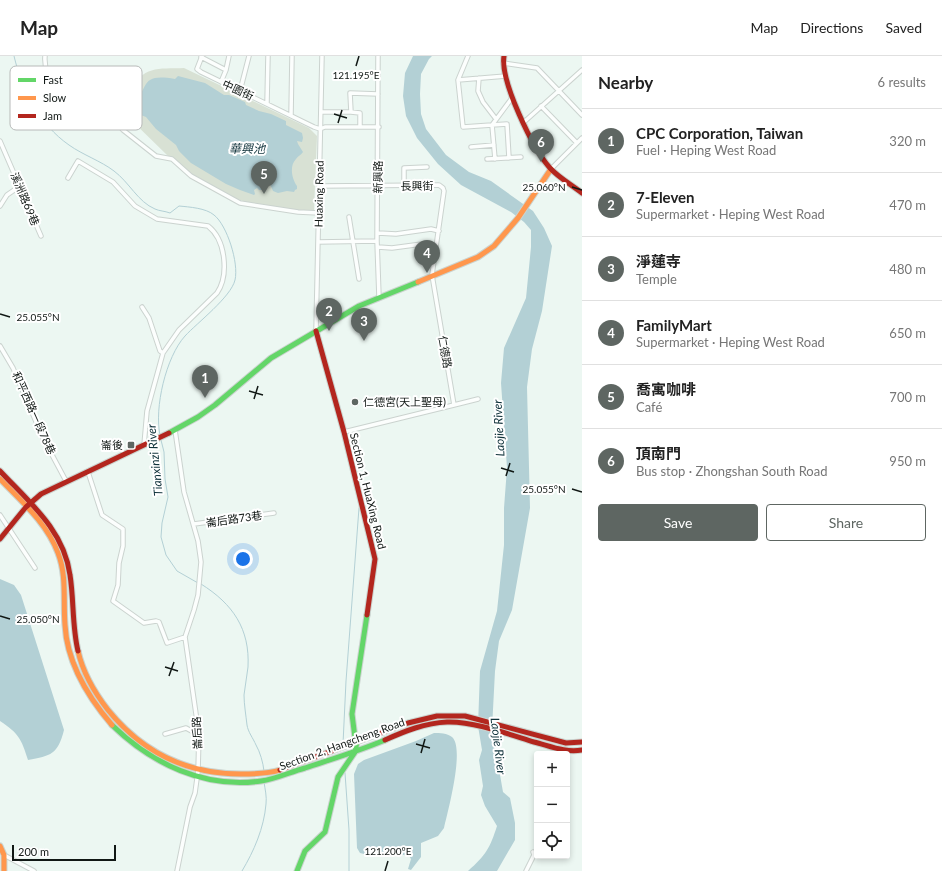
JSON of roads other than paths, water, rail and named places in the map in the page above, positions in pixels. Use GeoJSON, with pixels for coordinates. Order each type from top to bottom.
{"type":"FeatureCollection","features":[{"type":"Feature","properties":{"kind":"street"},"geometry":{"type":"LineString","coordinates":[[45,56],[47,66]]}},
{"type":"Feature","properties":{"kind":"street"},"geometry":{"type":"LineString","coordinates":[[201,56],[226,70]]}},
{"type":"Feature","properties":{"kind":"street","name":"中園街"},"geometry":{"type":"LineString","coordinates":[[201,56],[197,69],[201,72],[320,129]]}},
{"type":"Feature","properties":{"kind":"street"},"geometry":{"type":"LineString","coordinates":[[221,82],[226,70],[229,56]]}},
{"type":"Feature","properties":{"kind":"street"},"geometry":{"type":"LineString","coordinates":[[240,91],[249,56]]}},
{"type":"Feature","properties":{"kind":"street"},"geometry":{"type":"LineString","coordinates":[[267,103],[268,56]]}},
{"type":"Feature","properties":{"kind":"street"},"geometry":{"type":"LineString","coordinates":[[291,115],[292,56]]}},
{"type":"Feature","properties":{"kind":"street","name":"Huaxing Road"},"geometry":{"type":"LineString","coordinates":[[316,331],[322,56]]}},
{"type":"Feature","properties":{"kind":"street","name":"新興路"},"geometry":{"type":"LineString","coordinates":[[378,56],[379,127],[377,241],[379,297]]}},
{"type":"Feature","properties":{"kind":"street"},"geometry":{"type":"LineString","coordinates":[[468,56],[458,80],[463,127],[507,124],[509,158]]}},
{"type":"Feature","properties":{"kind":"street"},"geometry":{"type":"LineString","coordinates":[[504,56],[506,76],[512,98],[537,149],[551,169],[582,193]]}},
{"type":"Feature","properties":{"kind":"street"},"geometry":{"type":"LineString","coordinates":[[504,63],[537,68],[582,115]]}},
{"type":"Feature","properties":{"kind":"street"},"geometry":{"type":"LineString","coordinates":[[524,122],[582,70]]}},
{"type":"Feature","properties":{"kind":"street"},"geometry":{"type":"LineString","coordinates":[[458,80],[506,76]]}},
{"type":"Feature","properties":{"kind":"street"},"geometry":{"type":"LineString","coordinates":[[479,78],[478,91],[483,102],[496,119]]}},
{"type":"Feature","properties":{"kind":"street"},"geometry":{"type":"LineString","coordinates":[[351,112],[350,93],[378,94]]}},
{"type":"Feature","properties":{"kind":"street"},"geometry":{"type":"LineString","coordinates":[[495,159],[492,125],[512,98]]}},
{"type":"Feature","properties":{"kind":"street"},"geometry":{"type":"LineString","coordinates":[[541,106],[576,142]]}},
{"type":"Feature","properties":{"kind":"street"},"geometry":{"type":"LineString","coordinates":[[321,112],[360,113],[360,127]]}},
{"type":"Feature","properties":{"kind":"street"},"geometry":{"type":"LineString","coordinates":[[320,129],[325,127],[379,127]]}},
{"type":"Feature","properties":{"kind":"street"},"geometry":{"type":"LineString","coordinates":[[123,130],[156,156],[172,159],[191,176],[240,203],[298,212],[319,213]]}},
{"type":"Feature","properties":{"kind":"street"},"geometry":{"type":"LineString","coordinates":[[0,539],[28,505],[41,494],[168,434],[198,417],[215,405],[272,358],[358,306],[478,257],[494,246],[512,225],[551,169],[576,142],[582,138]]}},
{"type":"Feature","properties":{"kind":"street","name":"溪洲路69巷"},"geometry":{"type":"LineString","coordinates":[[0,141],[20,186],[27,207],[41,236]]}},
{"type":"Feature","properties":{"kind":"street"},"geometry":{"type":"LineString","coordinates":[[471,147],[494,145]]}},
{"type":"Feature","properties":{"kind":"street"},"geometry":{"type":"LineString","coordinates":[[487,159],[521,157]]}},
{"type":"Feature","properties":{"kind":"street"},"geometry":{"type":"LineString","coordinates":[[68,178],[78,161],[105,176],[113,182],[135,206],[156,219],[208,226],[214,230],[218,237],[225,267],[220,289],[217,294],[179,330],[163,353],[147,411],[144,445]]}},
{"type":"Feature","properties":{"kind":"street"},"geometry":{"type":"LineString","coordinates":[[404,186],[404,168],[427,167]]}},
{"type":"Feature","properties":{"kind":"street","name":"長興街"},"geometry":{"type":"LineString","coordinates":[[319,186],[439,185],[442,188]]}},
{"type":"Feature","properties":{"kind":"street"},"geometry":{"type":"LineString","coordinates":[[0,206],[7,195],[20,186]]}},
{"type":"Feature","properties":{"kind":"street","name":"仁德路"},"geometry":{"type":"LineString","coordinates":[[442,188],[444,191],[432,275],[454,405]]}},
{"type":"Feature","properties":{"kind":"street"},"geometry":{"type":"LineString","coordinates":[[349,217],[359,279]]}},
{"type":"Feature","properties":{"kind":"street"},"geometry":{"type":"LineString","coordinates":[[378,233],[396,234],[431,229],[439,232]]}},
{"type":"Feature","properties":{"kind":"street"},"geometry":{"type":"LineString","coordinates":[[318,242],[377,241]]}},
{"type":"Feature","properties":{"kind":"street"},"geometry":{"type":"LineString","coordinates":[[378,247],[392,248],[422,244]]}},
{"type":"Feature","properties":{"kind":"street"},"geometry":{"type":"LineString","coordinates":[[142,307],[149,318],[160,351],[163,353]]}},
{"type":"Feature","properties":{"kind":"street","name":"Section 1, HuaXing Road"},"geometry":{"type":"LineString","coordinates":[[316,331],[344,432],[369,532],[374,559],[352,714],[355,738],[357,742],[355,752]]}},
{"type":"Feature","properties":{"kind":"street","name":"和平西路一段78巷"},"geometry":{"type":"LineString","coordinates":[[0,346],[13,368],[42,438],[66,482]]}},
{"type":"Feature","properties":{"kind":"street"},"geometry":{"type":"LineString","coordinates":[[344,432],[478,399]]}},
{"type":"Feature","properties":{"kind":"street"},"geometry":{"type":"LineString","coordinates":[[175,430],[184,492],[194,524]]}},
{"type":"Feature","properties":{"kind":"street","name":"Section 2, Hangcheng Road"},"geometry":{"type":"LineString","coordinates":[[0,471],[44,527],[62,564],[65,628],[68,646],[74,666],[84,686],[98,708],[113,726],[142,752],[175,769],[197,777],[245,782],[261,781],[277,778],[355,752],[421,726],[447,722],[466,724],[516,736],[565,751],[582,750]]}},
{"type":"Feature","properties":{"kind":"street"},"geometry":{"type":"LineString","coordinates":[[88,472],[102,515],[123,529],[123,546],[119,563],[118,584],[113,601],[144,623],[159,622],[167,644],[185,637]]}},
{"type":"Feature","properties":{"kind":"street","name":"Section 2, Hangcheng Road"},"geometry":{"type":"LineString","coordinates":[[0,479],[48,522],[63,548],[70,573],[75,639],[82,665],[95,692],[110,715],[125,729],[148,749],[168,760],[198,771],[223,774],[258,774],[276,771],[408,723],[437,716],[465,716],[566,743],[582,742]]}},
{"type":"Feature","properties":{"kind":"street","name":"崙后路73巷"},"geometry":{"type":"LineString","coordinates":[[194,524],[274,513]]}},
{"type":"Feature","properties":{"kind":"street"},"geometry":{"type":"LineString","coordinates":[[0,515],[35,568]]}},
{"type":"Feature","properties":{"kind":"street","name":"崙后路"},"geometry":{"type":"LineString","coordinates":[[177,871],[190,807],[195,793],[198,771],[199,735],[185,637],[198,595],[201,562],[194,524]]}},
{"type":"Feature","properties":{"kind":"street"},"geometry":{"type":"LineString","coordinates":[[165,734],[186,728],[199,735]]}},
{"type":"Feature","properties":{"kind":"street"},"geometry":{"type":"LineString","coordinates":[[298,871],[305,852],[325,832],[338,777],[355,752]]}},
{"type":"Feature","properties":{"kind":"street"},"geometry":{"type":"LineString","coordinates":[[0,846],[4,855],[4,871]]}},
{"type":"Feature","properties":{"kind":"street"},"geometry":{"type":"LineString","coordinates":[[526,871],[534,856],[533,852]]}},
{"type":"Feature","properties":{"kind":"street"},"geometry":{"type":"LineString","coordinates":[[4,855],[34,871]]}},
{"type":"Feature","properties":{"kind":"water"},"geometry":{"type":"Polygon","coordinates":[[[413,56],[432,56],[421,74],[421,114],[426,129],[446,155],[469,172],[491,181],[533,211],[544,228],[552,246],[542,311],[532,349],[527,387],[530,508],[512,610],[499,641],[495,671],[492,729],[503,792],[510,798],[515,823],[515,840],[497,871],[468,871],[487,851],[497,826],[485,806],[481,795],[483,786],[479,760],[482,750],[478,726],[480,671],[497,611],[504,545],[504,508],[507,468],[501,383],[504,348],[526,298],[531,247],[531,230],[524,222],[511,212],[461,185],[438,164],[417,138],[406,116],[403,96],[405,73],[413,56]]]}},
{"type":"Feature","properties":{"kind":"water","name":"華興池"},"geometry":{"type":"Polygon","coordinates":[[[178,76],[205,83],[224,95],[229,95],[245,102],[246,105],[259,111],[271,114],[286,121],[286,125],[302,133],[302,142],[297,141],[303,152],[292,165],[293,176],[297,189],[294,192],[287,191],[278,193],[273,191],[270,184],[266,185],[265,190],[259,190],[257,188],[254,190],[254,195],[226,184],[191,163],[179,151],[176,145],[156,129],[146,117],[142,116],[142,91],[147,83],[156,78],[175,79],[178,76]]]}},
{"type":"Feature","properties":{"kind":"water"},"geometry":{"type":"Polygon","coordinates":[[[0,579],[14,585],[21,595],[64,730],[62,738],[56,749],[48,755],[28,760],[21,741],[11,729],[0,721],[0,579]]]}},
{"type":"Feature","properties":{"kind":"water"},"geometry":{"type":"Polygon","coordinates":[[[434,733],[446,734],[452,737],[456,743],[456,766],[452,795],[444,828],[438,836],[421,843],[421,857],[411,870],[408,869],[411,859],[409,856],[372,855],[360,853],[357,848],[354,774],[358,764],[364,760],[434,733]]]}},
{"type":"Feature","properties":{"kind":"waterway","name":"Tianxinzi River"},"geometry":{"type":"LineString","coordinates":[[14,56],[16,66]]}},
{"type":"Feature","properties":{"kind":"waterway","name":"Tianxinzi River"},"geometry":{"type":"LineString","coordinates":[[52,130],[74,149],[114,171],[149,206],[157,210],[170,213],[179,206],[197,208],[211,213],[219,220],[231,245],[236,273],[232,287],[221,302],[185,336],[178,345],[167,369],[160,397],[160,435]]}},
{"type":"Feature","properties":{"kind":"waterway","name":"Tianxinzi River"},"geometry":{"type":"LineString","coordinates":[[161,440],[164,452],[165,479],[168,497],[162,523],[161,537],[166,555],[177,571],[198,583]]}},
{"type":"Feature","properties":{"kind":"waterway"},"geometry":{"type":"LineString","coordinates":[[343,744],[346,681],[359,508]]}},
{"type":"Feature","properties":{"kind":"waterway","name":"Tianxinzi River"},"geometry":{"type":"LineString","coordinates":[[201,584],[222,600],[237,619],[242,629],[248,653],[248,667],[244,695],[247,725],[249,733],[260,754],[264,771]]}},
{"type":"Feature","properties":{"kind":"waterway"},"geometry":{"type":"LineString","coordinates":[[345,773],[349,830],[349,871]]}},
{"type":"Feature","properties":{"kind":"waterway","name":"Tianxinzi River"},"geometry":{"type":"LineString","coordinates":[[242,871],[251,855],[263,822],[266,801],[264,782]]}},
{"type":"Feature","properties":{"kind":"place","name":"頂南門"},"geometry":{"type":"Point","coordinates":[541,162]}},
{"type":"Feature","properties":{"kind":"place","name":"喬寓咖啡"},"geometry":{"type":"Point","coordinates":[264,194]}},
{"type":"Feature","properties":{"kind":"place","name":"FamilyMart"},"geometry":{"type":"Point","coordinates":[427,273]}},
{"type":"Feature","properties":{"kind":"place","name":"7-Eleven"},"geometry":{"type":"Point","coordinates":[329,331]}},
{"type":"Feature","properties":{"kind":"place","name":"淨蓮寺"},"geometry":{"type":"Point","coordinates":[364,341]}},
{"type":"Feature","properties":{"kind":"place","name":"CPC Corporation, Taiwan"},"geometry":{"type":"Point","coordinates":[205,398]}},
{"type":"Feature","properties":{"kind":"place","name":"仁德宮(天上聖母)"},"geometry":{"type":"Point","coordinates":[355,402]}},
{"type":"Feature","properties":{"kind":"place","name":"崙後"},"geometry":{"type":"Point","coordinates":[131,445]}},
{"type":"Feature","properties":{"kind":"water label","name":"Laojie River"},"geometry":{"type":"Point","coordinates":[499,428]}},
{"type":"Feature","properties":{"kind":"water label","name":"Laojie River"},"geometry":{"type":"Point","coordinates":[498,746]}}]}
